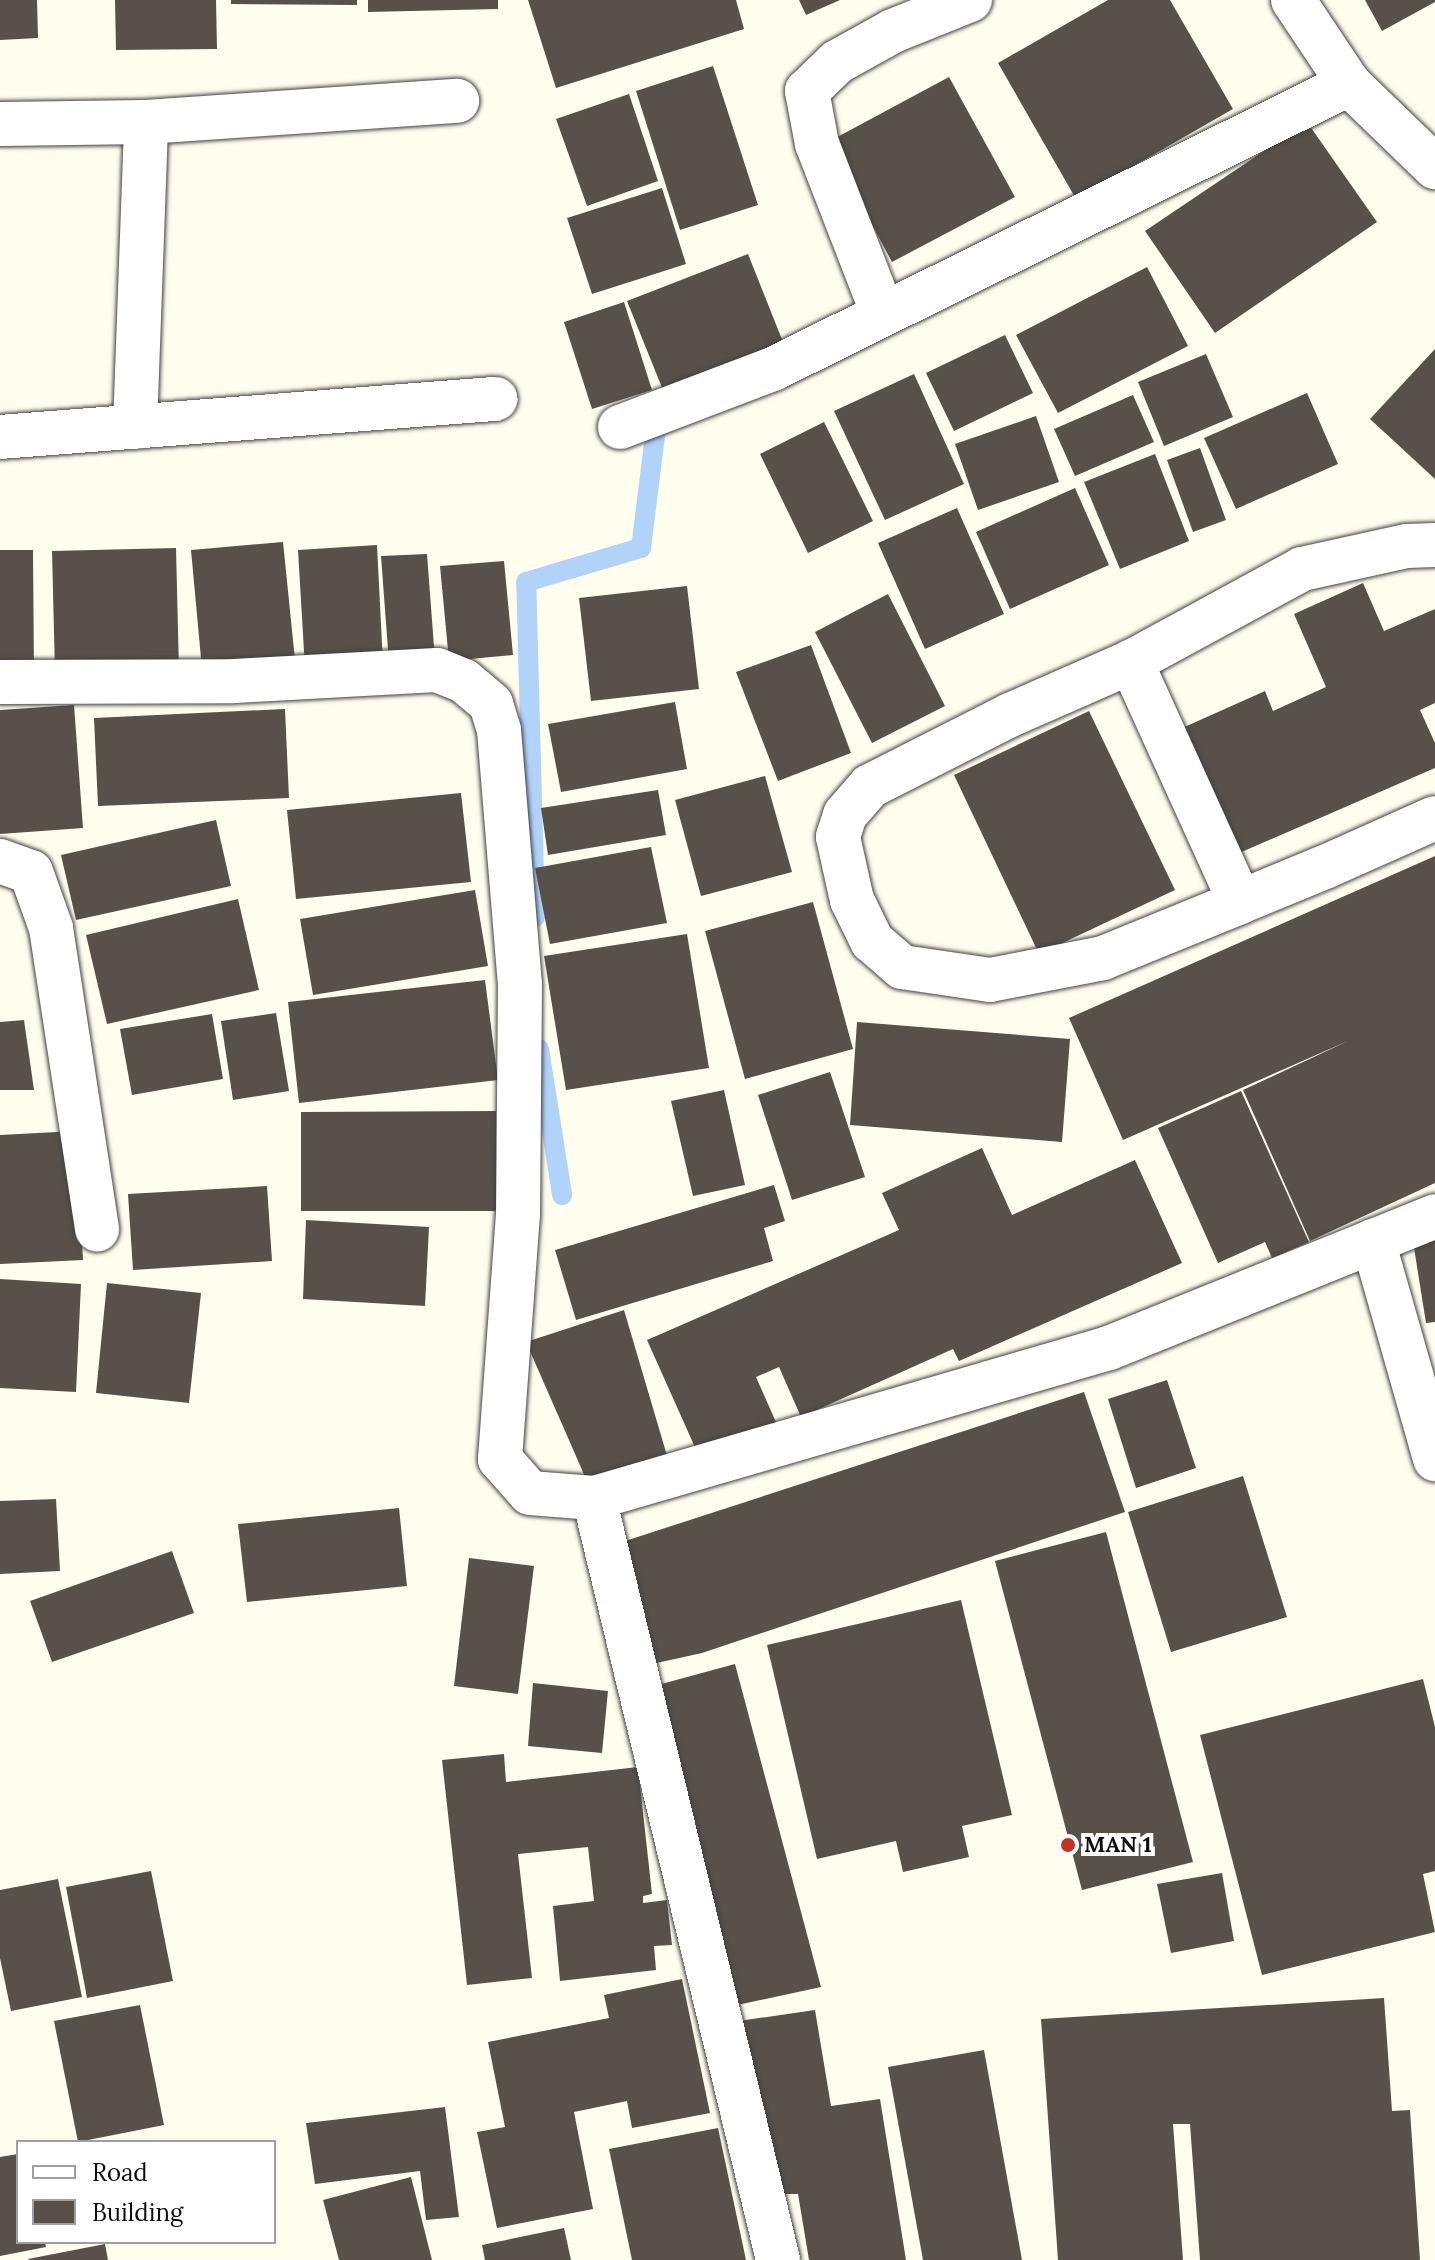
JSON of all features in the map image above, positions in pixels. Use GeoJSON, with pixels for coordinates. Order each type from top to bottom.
{"type":"FeatureCollection","features":[{"type":"Feature","properties":{"kind":"street"},"geometry":{"type":"LineString","coordinates":[[883,314],[817,144],[807,91],[837,62],[893,31],[970,0]]}},
{"type":"Feature","properties":{"kind":"street"},"geometry":{"type":"LineString","coordinates":[[1293,0],[1349,84],[1435,167]]}},
{"type":"Feature","properties":{"kind":"street"},"geometry":{"type":"LineString","coordinates":[[620,427],[773,369],[1349,84]]}},
{"type":"Feature","properties":{"kind":"street"},"geometry":{"type":"LineString","coordinates":[[0,124],[146,122],[457,101]]}},
{"type":"Feature","properties":{"kind":"street"},"geometry":{"type":"LineString","coordinates":[[135,427],[146,122]]}},
{"type":"Feature","properties":{"kind":"street"},"geometry":{"type":"LineString","coordinates":[[0,437],[496,399]]}},
{"type":"Feature","properties":{"kind":"street"},"geometry":{"type":"LineString","coordinates":[[1435,545],[1407,546],[1302,569],[1131,662],[1010,715],[870,786],[845,815],[838,837],[852,900],[872,941],[902,967],[990,980],[1103,958],[1435,818]]}},
{"type":"Feature","properties":{"kind":"street"},"geometry":{"type":"LineString","coordinates":[[1131,662],[1240,902]]}},
{"type":"Feature","properties":{"kind":"street"},"geometry":{"type":"LineString","coordinates":[[0,682],[234,681],[437,670],[464,681],[491,704],[499,730],[520,985],[518,1214],[500,1459],[530,1493],[594,1498],[1109,1348],[1435,1216]]}},
{"type":"Feature","properties":{"kind":"street"},"geometry":{"type":"LineString","coordinates":[[0,861],[31,872],[51,928],[97,1230]]}},
{"type":"Feature","properties":{"kind":"street"},"geometry":{"type":"LineString","coordinates":[[1373,1241],[1435,1459]]}},
{"type":"Feature","properties":{"kind":"street"},"geometry":{"type":"LineString","coordinates":[[594,1498],[778,2260]]}},
{"type":"Feature","properties":{"kind":"building"},"geometry":{"type":"Polygon","coordinates":[[[0,0],[37,0],[38,38],[0,40],[0,0]]]}},
{"type":"Feature","properties":{"kind":"building"},"geometry":{"type":"Polygon","coordinates":[[[115,0],[216,0],[217,49],[116,50],[115,0]]]}},
{"type":"Feature","properties":{"kind":"building"},"geometry":{"type":"Polygon","coordinates":[[[231,0],[357,0],[357,5],[231,4],[231,0]]]}},
{"type":"Feature","properties":{"kind":"building"},"geometry":{"type":"Polygon","coordinates":[[[368,0],[498,0],[498,9],[368,12],[368,0]]]}},
{"type":"Feature","properties":{"kind":"building"},"geometry":{"type":"Polygon","coordinates":[[[528,0],[736,0],[744,29],[556,88],[528,0]]]}},
{"type":"Feature","properties":{"kind":"building"},"geometry":{"type":"Polygon","coordinates":[[[799,0],[840,0],[806,15],[799,0]]]}},
{"type":"Feature","properties":{"kind":"building"},"geometry":{"type":"Polygon","coordinates":[[[1108,0],[1170,0],[1233,109],[1076,199],[998,63],[1108,0]]]}},
{"type":"Feature","properties":{"kind":"building"},"geometry":{"type":"Polygon","coordinates":[[[1365,0],[1435,0],[1435,2],[1382,31],[1365,0]]]}},
{"type":"Feature","properties":{"kind":"building"},"geometry":{"type":"Polygon","coordinates":[[[713,66],[758,205],[680,230],[636,91],[713,66]]]}},
{"type":"Feature","properties":{"kind":"building"},"geometry":{"type":"Polygon","coordinates":[[[949,77],[1015,197],[892,262],[828,142],[949,77]]]}},
{"type":"Feature","properties":{"kind":"building"},"geometry":{"type":"Polygon","coordinates":[[[629,94],[658,181],[587,206],[556,119],[629,94]]]}},
{"type":"Feature","properties":{"kind":"building"},"geometry":{"type":"Polygon","coordinates":[[[1307,122],[1377,222],[1215,333],[1145,231],[1307,122]]]}},
{"type":"Feature","properties":{"kind":"building"},"geometry":{"type":"Polygon","coordinates":[[[662,188],[686,264],[592,294],[567,218],[662,188]]]}},
{"type":"Feature","properties":{"kind":"building"},"geometry":{"type":"Polygon","coordinates":[[[748,254],[783,342],[663,390],[627,301],[748,254]]]}},
{"type":"Feature","properties":{"kind":"building"},"geometry":{"type":"Polygon","coordinates":[[[1147,267],[1188,346],[1058,413],[1016,335],[1147,267]]]}},
{"type":"Feature","properties":{"kind":"building"},"geometry":{"type":"Polygon","coordinates":[[[624,302],[652,390],[592,409],[564,322],[624,302]]]}},
{"type":"Feature","properties":{"kind":"building"},"geometry":{"type":"Polygon","coordinates":[[[1005,335],[1033,393],[954,431],[926,373],[1005,335]]]}},
{"type":"Feature","properties":{"kind":"building"},"geometry":{"type":"Polygon","coordinates":[[[1435,349],[1435,479],[1370,419],[1435,349]]]}},
{"type":"Feature","properties":{"kind":"building"},"geometry":{"type":"Polygon","coordinates":[[[1206,354],[1233,417],[1164,446],[1138,382],[1206,354]]]}},
{"type":"Feature","properties":{"kind":"building"},"geometry":{"type":"Polygon","coordinates":[[[914,374],[964,484],[885,520],[834,411],[914,374]]]}},
{"type":"Feature","properties":{"kind":"building"},"geometry":{"type":"Polygon","coordinates":[[[1307,393],[1338,464],[1236,509],[1204,438],[1307,393]]]}},
{"type":"Feature","properties":{"kind":"building"},"geometry":{"type":"Polygon","coordinates":[[[1133,395],[1154,442],[1075,476],[1054,429],[1133,395]]]}},
{"type":"Feature","properties":{"kind":"building"},"geometry":{"type":"Polygon","coordinates":[[[1036,416],[1059,482],[978,510],[955,444],[1036,416]]]}},
{"type":"Feature","properties":{"kind":"building"},"geometry":{"type":"Polygon","coordinates":[[[824,422],[873,521],[808,553],[760,454],[824,422]]]}},
{"type":"Feature","properties":{"kind":"building"},"geometry":{"type":"Polygon","coordinates":[[[1200,448],[1226,520],[1193,532],[1167,460],[1200,448]]]}},
{"type":"Feature","properties":{"kind":"building"},"geometry":{"type":"Polygon","coordinates":[[[1155,454],[1189,541],[1120,569],[1084,482],[1155,454]]]}},
{"type":"Feature","properties":{"kind":"building"},"geometry":{"type":"Polygon","coordinates":[[[1075,488],[1109,565],[1010,609],[976,532],[1075,488]]]}},
{"type":"Feature","properties":{"kind":"building"},"geometry":{"type":"Polygon","coordinates":[[[957,508],[1004,614],[925,649],[878,543],[957,508]]]}},
{"type":"Feature","properties":{"kind":"building"},"geometry":{"type":"Polygon","coordinates":[[[283,542],[295,660],[202,669],[191,550],[283,542]]]}},
{"type":"Feature","properties":{"kind":"building"},"geometry":{"type":"Polygon","coordinates":[[[377,545],[383,664],[305,668],[298,550],[377,545]]]}},
{"type":"Feature","properties":{"kind":"building"},"geometry":{"type":"Polygon","coordinates":[[[176,548],[179,671],[55,673],[52,551],[176,548]]]}},
{"type":"Feature","properties":{"kind":"building"},"geometry":{"type":"Polygon","coordinates":[[[0,550],[33,550],[34,675],[0,675],[0,550]]]}},
{"type":"Feature","properties":{"kind":"building"},"geometry":{"type":"Polygon","coordinates":[[[427,554],[435,660],[389,663],[381,556],[427,554]]]}},
{"type":"Feature","properties":{"kind":"building"},"geometry":{"type":"Polygon","coordinates":[[[504,561],[513,655],[449,661],[440,566],[504,561]]]}},
{"type":"Feature","properties":{"kind":"building"},"geometry":{"type":"Polygon","coordinates":[[[1363,583],[1384,631],[1435,609],[1435,703],[1420,710],[1435,743],[1435,768],[1237,854],[1180,729],[1265,691],[1273,711],[1326,687],[1294,614],[1363,583]]]}},
{"type":"Feature","properties":{"kind":"building"},"geometry":{"type":"Polygon","coordinates":[[[687,586],[699,689],[591,701],[579,598],[687,586]]]}},
{"type":"Feature","properties":{"kind":"building"},"geometry":{"type":"Polygon","coordinates":[[[888,594],[945,706],[872,743],[815,632],[888,594]]]}},
{"type":"Feature","properties":{"kind":"building"},"geometry":{"type":"Polygon","coordinates":[[[811,645],[851,753],[778,781],[736,672],[811,645]]]}},
{"type":"Feature","properties":{"kind":"building"},"geometry":{"type":"Polygon","coordinates":[[[675,702],[687,769],[561,792],[548,724],[675,702]]]}},
{"type":"Feature","properties":{"kind":"building"},"geometry":{"type":"Polygon","coordinates":[[[74,705],[83,828],[0,834],[0,710],[74,705]]]}},
{"type":"Feature","properties":{"kind":"building"},"geometry":{"type":"Polygon","coordinates":[[[285,709],[289,798],[98,806],[94,718],[285,709]]]}},
{"type":"Feature","properties":{"kind":"building"},"geometry":{"type":"Polygon","coordinates":[[[1089,711],[1175,890],[1039,954],[954,775],[1089,711]]]}},
{"type":"Feature","properties":{"kind":"building"},"geometry":{"type":"Polygon","coordinates":[[[765,776],[792,872],[701,896],[675,800],[765,776]]]}},
{"type":"Feature","properties":{"kind":"building"},"geometry":{"type":"Polygon","coordinates":[[[658,790],[666,835],[548,855],[541,808],[658,790]]]}},
{"type":"Feature","properties":{"kind":"building"},"geometry":{"type":"Polygon","coordinates":[[[461,793],[471,882],[296,899],[287,810],[461,793]]]}},
{"type":"Feature","properties":{"kind":"building"},"geometry":{"type":"Polygon","coordinates":[[[216,820],[231,886],[76,920],[61,855],[216,820]]]}},
{"type":"Feature","properties":{"kind":"building"},"geometry":{"type":"Polygon","coordinates":[[[651,847],[667,923],[550,944],[535,868],[651,847]]]}},
{"type":"Feature","properties":{"kind":"building"},"geometry":{"type":"Polygon","coordinates":[[[1435,856],[1435,1183],[1310,1241],[1243,1090],[1348,1041],[1123,1140],[1069,1018],[1435,856]]]}},
{"type":"Feature","properties":{"kind":"building"},"geometry":{"type":"Polygon","coordinates":[[[475,890],[488,966],[313,995],[300,919],[475,890]]]}},
{"type":"Feature","properties":{"kind":"building"},"geometry":{"type":"Polygon","coordinates":[[[238,899],[259,990],[107,1024],[86,935],[238,899]]]}},
{"type":"Feature","properties":{"kind":"building"},"geometry":{"type":"Polygon","coordinates":[[[813,902],[853,1049],[745,1079],[705,931],[813,902]]]}},
{"type":"Feature","properties":{"kind":"building"},"geometry":{"type":"Polygon","coordinates":[[[687,934],[709,1068],[566,1090],[544,956],[687,934]]]}},
{"type":"Feature","properties":{"kind":"building"},"geometry":{"type":"Polygon","coordinates":[[[485,980],[498,1080],[299,1103],[288,1002],[485,980]]]}},
{"type":"Feature","properties":{"kind":"building"},"geometry":{"type":"Polygon","coordinates":[[[276,1013],[289,1091],[233,1100],[221,1021],[276,1013]]]}},
{"type":"Feature","properties":{"kind":"building"},"geometry":{"type":"Polygon","coordinates":[[[212,1014],[223,1079],[132,1095],[120,1029],[212,1014]]]}},
{"type":"Feature","properties":{"kind":"building"},"geometry":{"type":"Polygon","coordinates":[[[24,1020],[34,1090],[0,1090],[0,1022],[24,1020]]]}},
{"type":"Feature","properties":{"kind":"building"},"geometry":{"type":"Polygon","coordinates":[[[857,1022],[1070,1039],[1062,1142],[850,1125],[857,1022]]]}},
{"type":"Feature","properties":{"kind":"building"},"geometry":{"type":"Polygon","coordinates":[[[830,1072],[865,1177],[792,1200],[758,1095],[830,1072]]]}},
{"type":"Feature","properties":{"kind":"building"},"geometry":{"type":"Polygon","coordinates":[[[724,1090],[745,1185],[693,1196],[671,1101],[724,1090]]]}},
{"type":"Feature","properties":{"kind":"building"},"geometry":{"type":"Polygon","coordinates":[[[1241,1091],[1309,1242],[1272,1258],[1265,1242],[1218,1263],[1158,1128],[1241,1091]]]}},
{"type":"Feature","properties":{"kind":"building"},"geometry":{"type":"Polygon","coordinates":[[[496,1111],[497,1211],[301,1211],[301,1112],[496,1111]]]}},
{"type":"Feature","properties":{"kind":"building"},"geometry":{"type":"Polygon","coordinates":[[[76,1131],[83,1260],[0,1264],[0,1135],[76,1131]]]}},
{"type":"Feature","properties":{"kind":"building"},"geometry":{"type":"Polygon","coordinates":[[[982,1148],[1012,1215],[1135,1160],[1182,1263],[959,1361],[953,1349],[801,1417],[779,1367],[756,1377],[779,1429],[702,1463],[647,1340],[899,1230],[882,1193],[982,1148]]]}},
{"type":"Feature","properties":{"kind":"building"},"geometry":{"type":"Polygon","coordinates":[[[774,1185],[785,1221],[764,1228],[773,1261],[576,1320],[555,1250],[774,1185]]]}},
{"type":"Feature","properties":{"kind":"building"},"geometry":{"type":"Polygon","coordinates":[[[267,1186],[272,1261],[133,1270],[128,1194],[267,1186]]]}},
{"type":"Feature","properties":{"kind":"building"},"geometry":{"type":"Polygon","coordinates":[[[306,1220],[429,1227],[425,1306],[303,1299],[306,1220]]]}},
{"type":"Feature","properties":{"kind":"building"},"geometry":{"type":"Polygon","coordinates":[[[1435,1232],[1435,1322],[1426,1323],[1412,1235],[1435,1232]]]}},
{"type":"Feature","properties":{"kind":"building"},"geometry":{"type":"Polygon","coordinates":[[[0,1279],[81,1284],[76,1392],[0,1388],[0,1279]]]}},
{"type":"Feature","properties":{"kind":"building"},"geometry":{"type":"Polygon","coordinates":[[[107,1283],[201,1293],[189,1403],[96,1393],[107,1283]]]}},
{"type":"Feature","properties":{"kind":"building"},"geometry":{"type":"Polygon","coordinates":[[[624,1310],[668,1459],[586,1479],[526,1342],[624,1310]]]}},
{"type":"Feature","properties":{"kind":"building"},"geometry":{"type":"Polygon","coordinates":[[[1167,1380],[1196,1468],[1136,1488],[1108,1399],[1167,1380]]]}},
{"type":"Feature","properties":{"kind":"building"},"geometry":{"type":"Polygon","coordinates":[[[1084,1392],[1125,1512],[702,1653],[652,1664],[619,1543],[1084,1392]]]}},
{"type":"Feature","properties":{"kind":"building"},"geometry":{"type":"Polygon","coordinates":[[[1243,1476],[1287,1617],[1171,1652],[1128,1512],[1243,1476]]]}},
{"type":"Feature","properties":{"kind":"building"},"geometry":{"type":"Polygon","coordinates":[[[56,1499],[60,1571],[0,1574],[0,1501],[56,1499]]]}},
{"type":"Feature","properties":{"kind":"building"},"geometry":{"type":"Polygon","coordinates":[[[399,1508],[407,1586],[247,1602],[238,1524],[399,1508]]]}},
{"type":"Feature","properties":{"kind":"building"},"geometry":{"type":"Polygon","coordinates":[[[1106,1532],[1193,1862],[1082,1890],[995,1561],[1106,1532]]]}},
{"type":"Feature","properties":{"kind":"building"},"geometry":{"type":"Polygon","coordinates":[[[172,1551],[194,1613],[52,1662],[30,1601],[172,1551]]]}},
{"type":"Feature","properties":{"kind":"building"},"geometry":{"type":"Polygon","coordinates":[[[469,1558],[534,1566],[518,1694],[454,1686],[469,1558]]]}},
{"type":"Feature","properties":{"kind":"building"},"geometry":{"type":"Polygon","coordinates":[[[961,1600],[1012,1815],[962,1826],[969,1857],[903,1872],[896,1841],[817,1859],[767,1645],[961,1600]]]}},
{"type":"Feature","properties":{"kind":"building"},"geometry":{"type":"Polygon","coordinates":[[[735,1664],[821,1987],[728,2007],[654,1686],[735,1664]]]}},
{"type":"Feature","properties":{"kind":"building"},"geometry":{"type":"Polygon","coordinates":[[[1423,1679],[1435,1727],[1435,1871],[1423,1874],[1435,1932],[1262,1975],[1200,1735],[1423,1679]]]}},
{"type":"Feature","properties":{"kind":"building"},"geometry":{"type":"Polygon","coordinates":[[[533,1683],[608,1691],[602,1753],[528,1746],[533,1683]]]}},
{"type":"Feature","properties":{"kind":"building"},"geometry":{"type":"Polygon","coordinates":[[[504,1754],[506,1782],[638,1767],[652,1894],[643,1896],[643,1903],[667,1900],[672,1945],[654,1946],[656,1970],[560,1981],[553,1906],[594,1901],[588,1847],[518,1854],[532,1978],[467,1985],[442,1760],[504,1754]]]}},
{"type":"Feature","properties":{"kind":"building"},"geometry":{"type":"Polygon","coordinates":[[[151,1871],[173,1981],[87,1998],[66,1887],[151,1871]]]}},
{"type":"Feature","properties":{"kind":"building"},"geometry":{"type":"Polygon","coordinates":[[[1222,1873],[1234,1941],[1171,1953],[1157,1884],[1222,1873]]]}},
{"type":"Feature","properties":{"kind":"building"},"geometry":{"type":"Polygon","coordinates":[[[58,1879],[82,1997],[11,2011],[0,1958],[0,1890],[58,1879]]]}},
{"type":"Feature","properties":{"kind":"building"},"geometry":{"type":"Polygon","coordinates":[[[682,1979],[710,2113],[632,2128],[627,2101],[574,2112],[593,2209],[497,2228],[477,2132],[505,2127],[488,2042],[609,2018],[604,1995],[682,1979]]]}},
{"type":"Feature","properties":{"kind":"building"},"geometry":{"type":"Polygon","coordinates":[[[1384,1998],[1392,2111],[1410,2110],[1420,2260],[1200,2260],[1190,2124],[1173,2124],[1183,2260],[1058,2260],[1041,2019],[1384,1998]]]}},
{"type":"Feature","properties":{"kind":"building"},"geometry":{"type":"Polygon","coordinates":[[[140,2005],[164,2125],[78,2140],[54,2021],[140,2005]]]}},
{"type":"Feature","properties":{"kind":"building"},"geometry":{"type":"Polygon","coordinates":[[[815,2010],[831,2106],[880,2099],[906,2260],[809,2260],[798,2194],[773,2194],[725,2023],[815,2010]]]}},
{"type":"Feature","properties":{"kind":"building"},"geometry":{"type":"Polygon","coordinates":[[[984,2050],[1022,2260],[923,2260],[888,2067],[984,2050]]]}},
{"type":"Feature","properties":{"kind":"building"},"geometry":{"type":"Polygon","coordinates":[[[445,2107],[459,2217],[426,2220],[420,2171],[315,2184],[306,2123],[445,2107]]]}},
{"type":"Feature","properties":{"kind":"building"},"geometry":{"type":"Polygon","coordinates":[[[718,2128],[746,2260],[632,2260],[609,2149],[718,2128]]]}},
{"type":"Feature","properties":{"kind":"building"},"geometry":{"type":"Polygon","coordinates":[[[16,2154],[16,2244],[45,2244],[46,2247],[0,2256],[0,2157],[16,2154]]]}},
{"type":"Feature","properties":{"kind":"building"},"geometry":{"type":"Polygon","coordinates":[[[411,2177],[432,2260],[339,2260],[323,2200],[411,2177]]]}},
{"type":"Feature","properties":{"kind":"building"},"geometry":{"type":"Polygon","coordinates":[[[564,2228],[571,2260],[485,2260],[482,2245],[564,2228]]]}},
{"type":"Feature","properties":{"kind":"building"},"geometry":{"type":"Polygon","coordinates":[[[105,2244],[108,2260],[28,2259],[105,2244]]]}},
{"type":"Feature","properties":{"kind":"waterway"},"geometry":{"type":"LineString","coordinates":[[535,917],[526,582],[641,548],[656,428]]}},
{"type":"Feature","properties":{"kind":"waterway"},"geometry":{"type":"LineString","coordinates":[[539,1049],[562,1195]]}},
{"type":"Feature","properties":{"kind":"place","name":"MAN 1"},"geometry":{"type":"Point","coordinates":[1068,1845]}}]}
